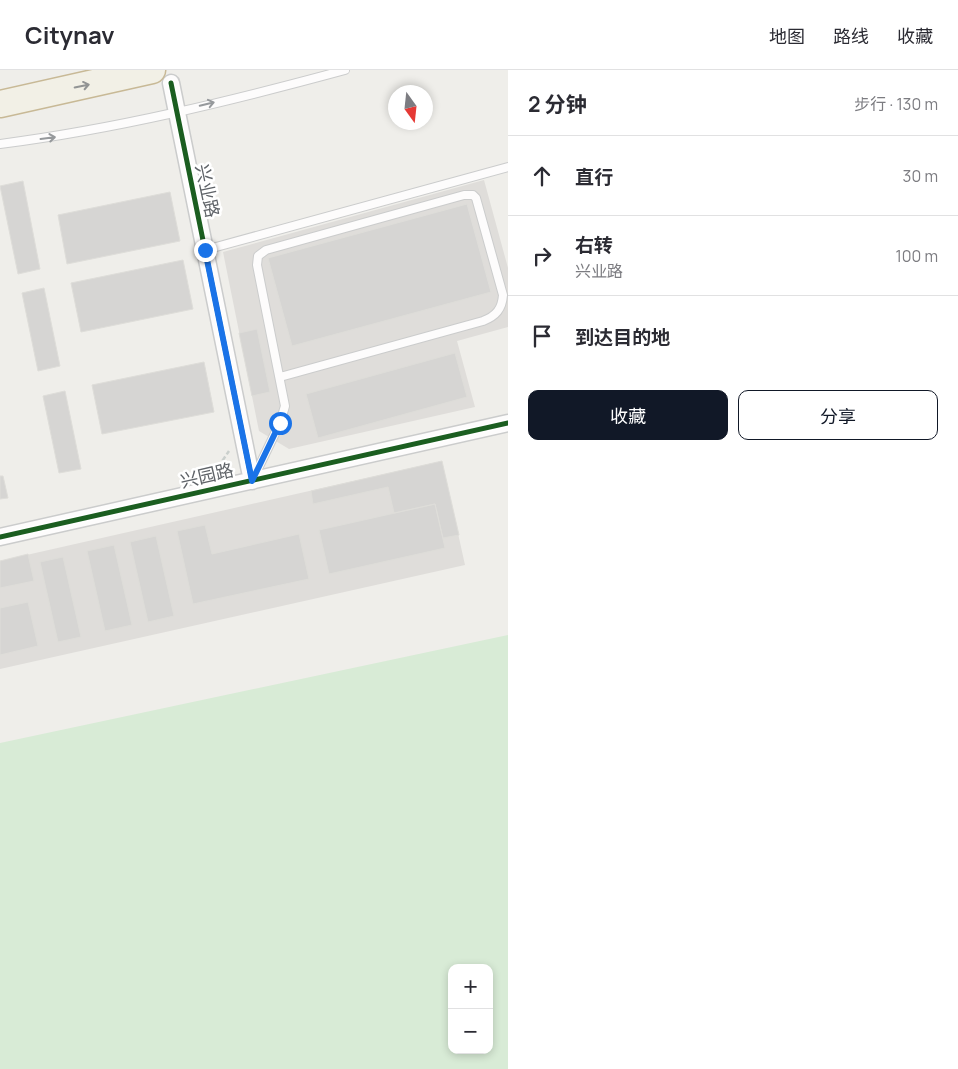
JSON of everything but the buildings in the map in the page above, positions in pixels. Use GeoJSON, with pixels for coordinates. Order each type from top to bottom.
{"type":"FeatureCollection","features":[{"type":"Feature","properties":{"kind":"highway"},"geometry":{"type":"LineString","coordinates":[[0,104],[161,77]]}},
{"type":"Feature","properties":{"kind":"street","name":"兴业路"},"geometry":{"type":"LineString","coordinates":[[161,77],[205,250],[252,481]]}},
{"type":"Feature","properties":{"kind":"street","name":"兴园路"},"geometry":{"type":"LineString","coordinates":[[0,536],[508,423]]}},
{"type":"Feature","properties":{"kind":"lane"},"geometry":{"type":"LineString","coordinates":[[0,144],[65,136],[345,70]]}},
{"type":"Feature","properties":{"kind":"lane"},"geometry":{"type":"LineString","coordinates":[[205,250],[508,166]]}},
{"type":"Feature","properties":{"kind":"lane"},"geometry":{"type":"LineString","coordinates":[[252,481],[282,417],[284,399],[257,265],[258,256],[261,252],[464,195],[473,195],[476,198],[503,295],[500,309],[496,314],[483,321],[280,377]]}},
{"type":"Feature","properties":{"kind":"shaded area"},"geometry":{"type":"Polygon","coordinates":[[[484,180],[508,268],[508,327],[457,341],[475,407],[289,449],[259,431],[223,252],[484,180]]]}},
{"type":"Feature","properties":{"kind":"shaded area"},"geometry":{"type":"Polygon","coordinates":[[[442,461],[465,565],[0,669],[0,561],[442,461]]]}},
{"type":"Feature","properties":{"kind":"green space"},"geometry":{"type":"Polygon","coordinates":[[[508,635],[508,1069],[0,1069],[0,743],[508,635]]]}},
{"type":"Feature","properties":{"kind":"cycle path"},"geometry":{"type":"LineString","coordinates":[[171,83],[252,481]]}},
{"type":"Feature","properties":{"kind":"cycle path"},"geometry":{"type":"LineString","coordinates":[[0,537],[508,423]]}},
{"type":"Feature","properties":{"kind":"route"},"geometry":{"type":"LineString","coordinates":[[205,250],[252,481],[280,423]]}}]}
